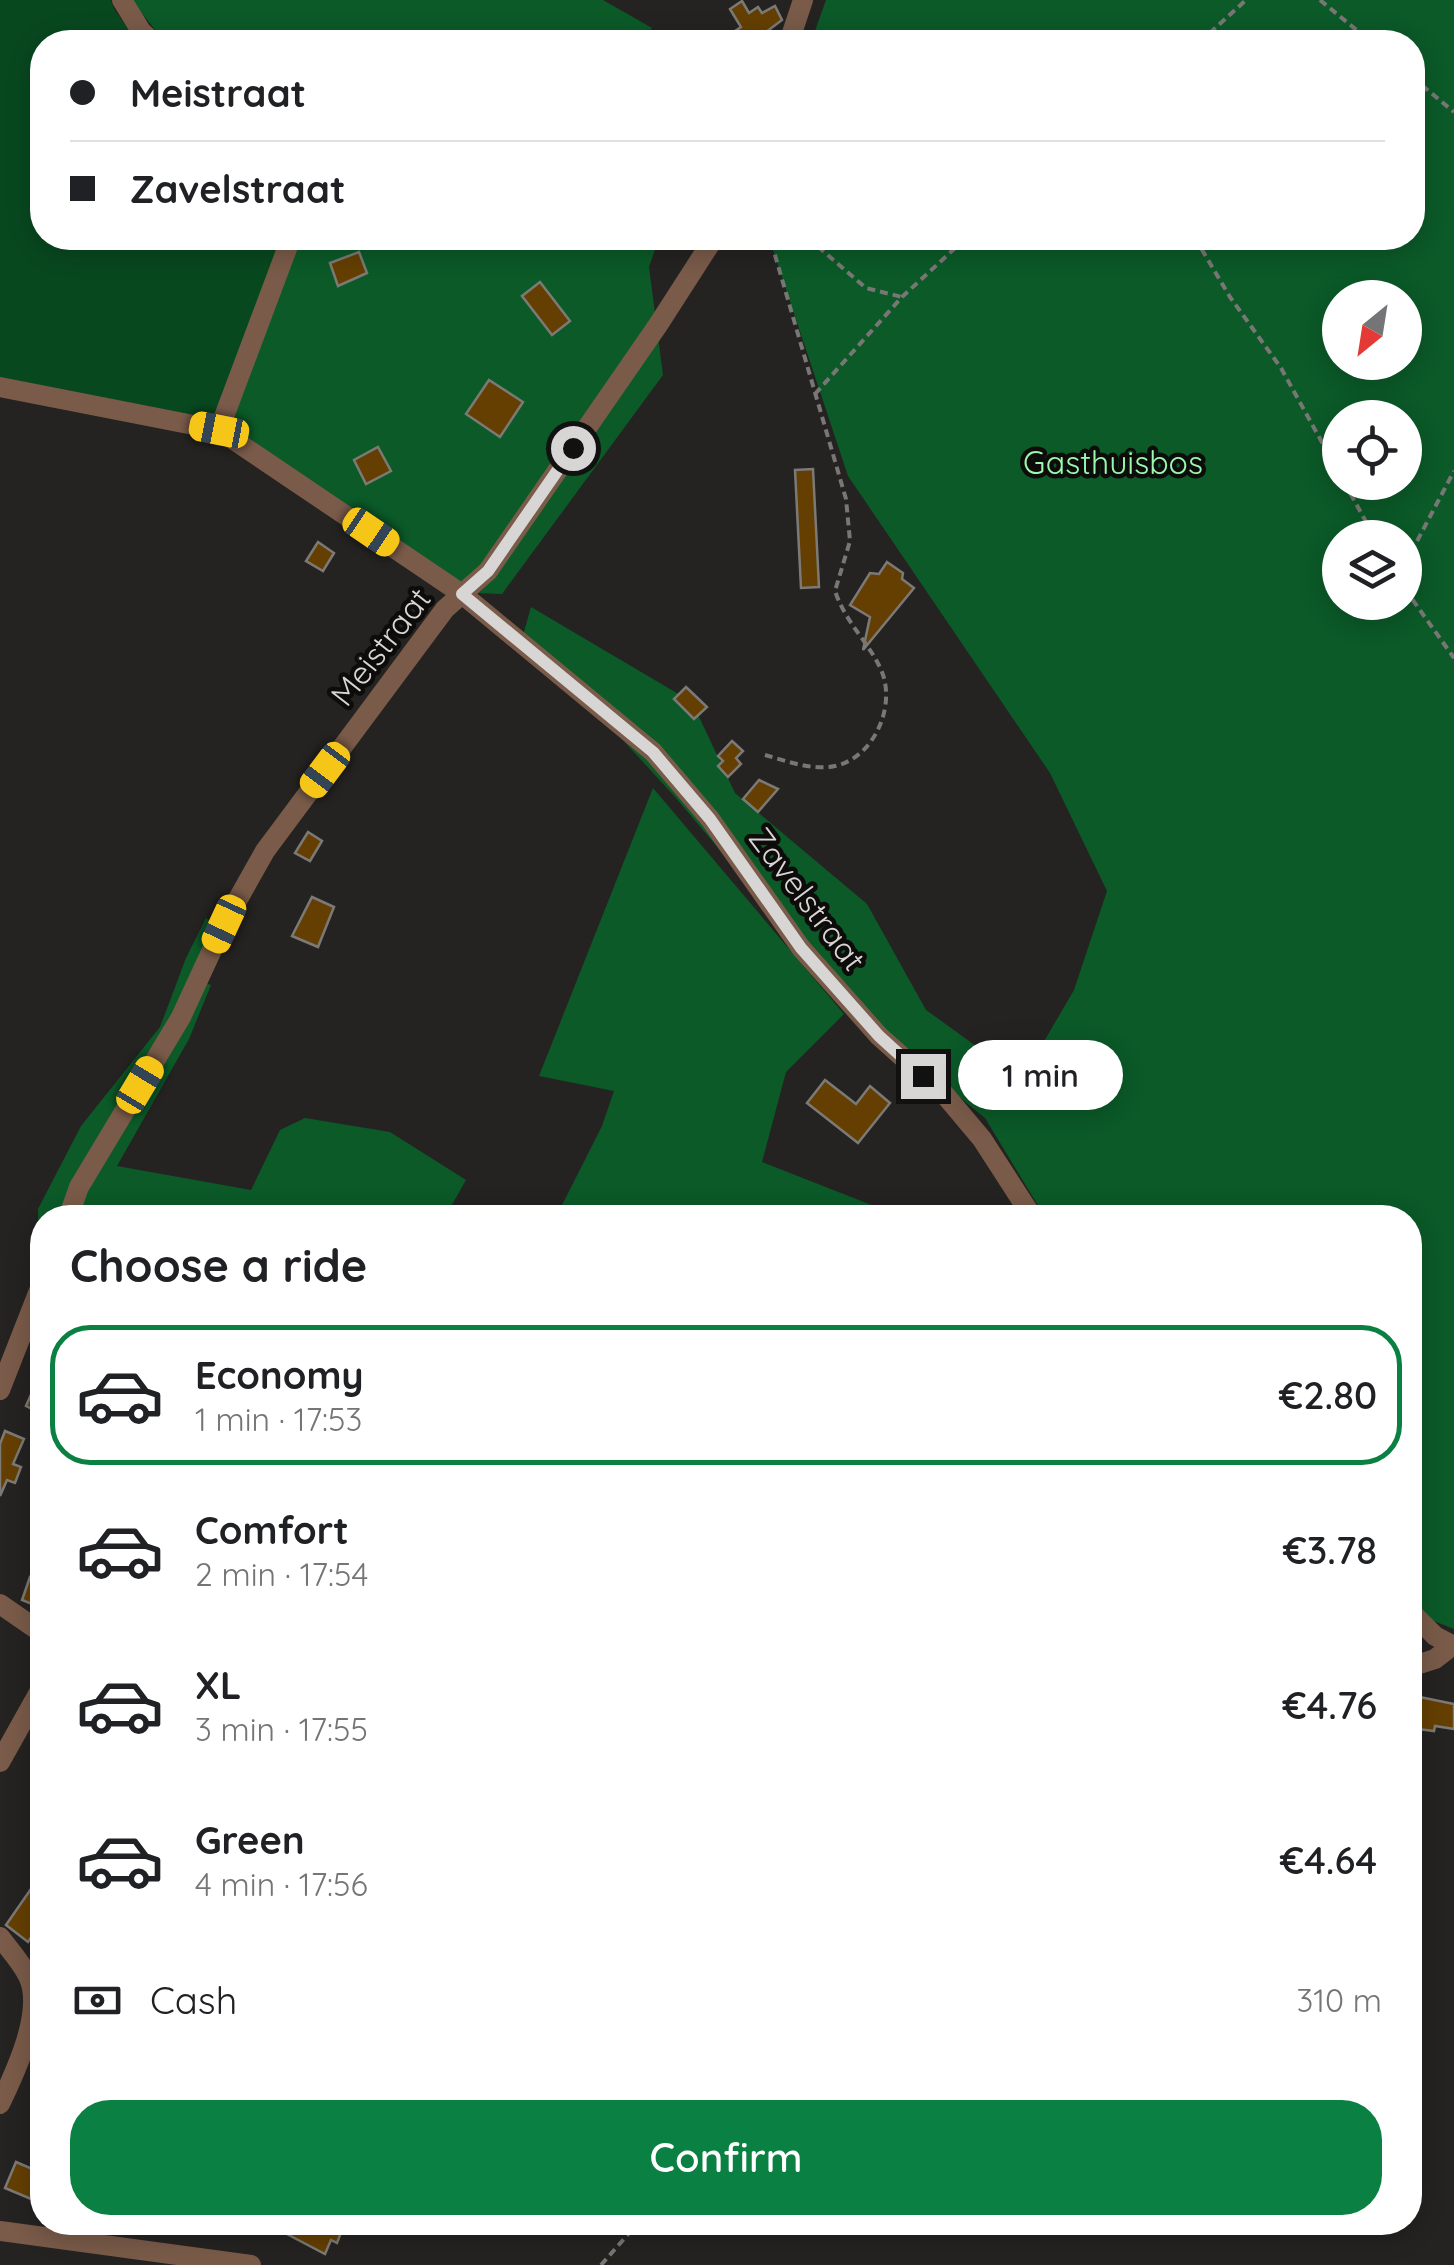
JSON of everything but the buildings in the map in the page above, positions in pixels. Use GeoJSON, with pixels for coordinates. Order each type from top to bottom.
{"type":"FeatureCollection","features":[{"type":"Feature","properties":{"kind":"street"},"geometry":{"type":"LineString","coordinates":[[122,0],[141,30]]}},
{"type":"Feature","properties":{"kind":"street"},"geometry":{"type":"LineString","coordinates":[[793,30],[803,0]]}},
{"type":"Feature","properties":{"kind":"street"},"geometry":{"type":"LineString","coordinates":[[0,386],[219,430],[286,250]]}},
{"type":"Feature","properties":{"kind":"street","name":"Meistraat"},"geometry":{"type":"LineString","coordinates":[[73,1205],[181,1016],[264,851],[444,609],[488,571],[706,250]]}},
{"type":"Feature","properties":{"kind":"street","name":"Zavelstraat"},"geometry":{"type":"LineString","coordinates":[[219,430],[462,594],[653,752],[710,819],[801,948],[879,1036],[945,1095],[982,1139],[1025,1205]]}},
{"type":"Feature","properties":{"kind":"street"},"geometry":{"type":"LineString","coordinates":[[0,1390],[30,1343]]}},
{"type":"Feature","properties":{"kind":"street"},"geometry":{"type":"LineString","coordinates":[[0,1604],[30,1625]]}},
{"type":"Feature","properties":{"kind":"street"},"geometry":{"type":"LineString","coordinates":[[1422,1623],[1453,1646],[1422,1663]]}},
{"type":"Feature","properties":{"kind":"street"},"geometry":{"type":"LineString","coordinates":[[0,1762],[30,1708]]}},
{"type":"Feature","properties":{"kind":"street"},"geometry":{"type":"LineString","coordinates":[[0,1937],[30,1983]]}},
{"type":"Feature","properties":{"kind":"street"},"geometry":{"type":"LineString","coordinates":[[0,2104],[28,2032],[30,2012]]}},
{"type":"Feature","properties":{"kind":"street"},"geometry":{"type":"LineString","coordinates":[[0,2231],[251,2265]]}},
{"type":"Feature","properties":{"kind":"path"},"geometry":{"type":"LineString","coordinates":[[1213,30],[1246,0]]}},
{"type":"Feature","properties":{"kind":"path"},"geometry":{"type":"LineString","coordinates":[[1320,0],[1356,30]]}},
{"type":"Feature","properties":{"kind":"path"},"geometry":{"type":"LineString","coordinates":[[1425,88],[1454,112]]}},
{"type":"Feature","properties":{"kind":"path"},"geometry":{"type":"LineString","coordinates":[[765,755],[816,767],[834,766],[853,758],[870,743],[879,727],[887,690],[881,670],[853,630],[834,591],[850,540],[846,499],[773,250]]}},
{"type":"Feature","properties":{"kind":"path"},"geometry":{"type":"LineString","coordinates":[[822,250],[866,288],[902,297]]}},
{"type":"Feature","properties":{"kind":"path"},"geometry":{"type":"LineString","coordinates":[[814,394],[902,297],[953,250]]}},
{"type":"Feature","properties":{"kind":"path"},"geometry":{"type":"LineString","coordinates":[[1202,250],[1281,368],[1322,442]]}},
{"type":"Feature","properties":{"kind":"path"},"geometry":{"type":"LineString","coordinates":[[1422,532],[1454,471]]}},
{"type":"Feature","properties":{"kind":"path"},"geometry":{"type":"LineString","coordinates":[[1422,613],[1454,658]]}},
{"type":"Feature","properties":{"kind":"path"},"geometry":{"type":"LineString","coordinates":[[601,2265],[628,2235]]}},
{"type":"Feature","properties":{"kind":"green space"},"geometry":{"type":"Polygon","coordinates":[[[0,0],[111,0],[129,30],[30,30],[30,250],[278,250],[214,421],[0,377],[0,0]]]}},
{"type":"Feature","properties":{"kind":"green space"},"geometry":{"type":"Polygon","coordinates":[[[131,0],[603,0],[652,28],[651,30],[155,30],[131,0]]]}},
{"type":"Feature","properties":{"kind":"green space","name":"Gasthuisbos"},"geometry":{"type":"Polygon","coordinates":[[[826,0],[1454,0],[1454,1629],[1429,1619],[1422,1610],[1422,1205],[1038,1205],[985,1118],[888,1039],[804,950],[676,798],[555,666],[520,646],[531,607],[692,702],[735,793],[867,904],[926,1010],[1022,1079],[1074,990],[1107,891],[1050,773],[848,476],[773,250],[1425,250],[1425,30],[815,30],[826,0]]]}},
{"type":"Feature","properties":{"kind":"green space"},"geometry":{"type":"Polygon","coordinates":[[[294,250],[655,250],[649,267],[663,375],[502,594],[474,593],[227,425],[294,250]]]}},
{"type":"Feature","properties":{"kind":"green space"},"geometry":{"type":"Polygon","coordinates":[[[653,788],[844,1014],[786,1072],[762,1162],[871,1205],[562,1205],[602,1126],[614,1091],[539,1076],[653,788]]]}},
{"type":"Feature","properties":{"kind":"green space"},"geometry":{"type":"Polygon","coordinates":[[[206,918],[220,928],[194,979],[211,985],[189,1039],[117,1166],[251,1190],[280,1130],[305,1118],[390,1132],[466,1180],[452,1205],[40,1205],[81,1126],[160,1027],[206,918]]]}},
{"type":"Feature","properties":{"kind":"route"},"geometry":{"type":"LineString","coordinates":[[573,448],[488,571],[462,594],[653,752],[710,819],[801,948],[879,1036],[923,1076]]}}]}
